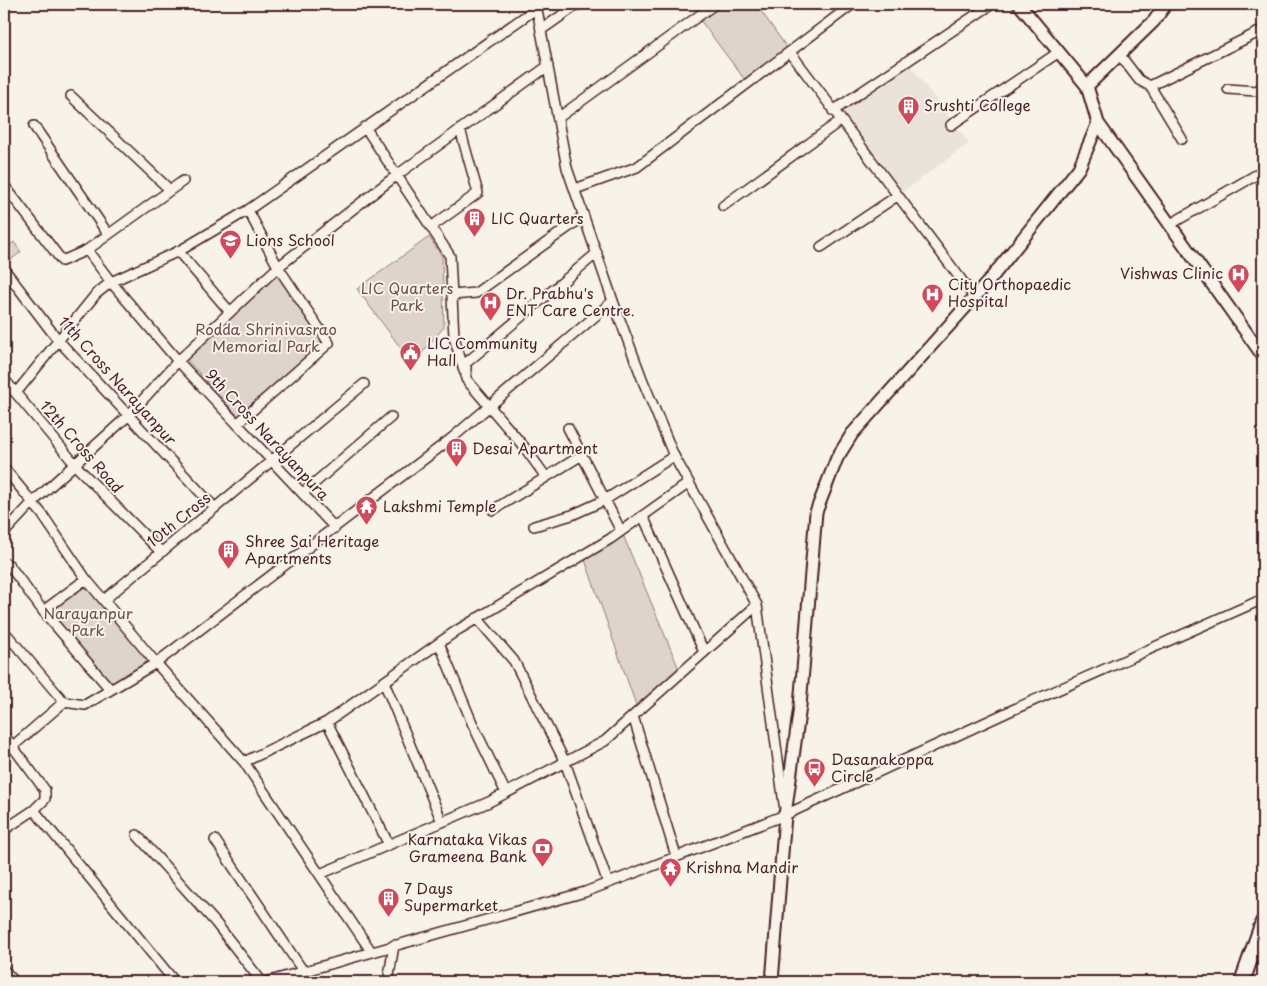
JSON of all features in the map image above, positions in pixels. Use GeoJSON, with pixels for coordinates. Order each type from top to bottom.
{"type":"FeatureCollection","features":[{"type":"Feature","properties":{"kind":"main road"},"geometry":{"type":"LineString","coordinates":[[1242,982],[1258,954],[1263,922]]}},
{"type":"Feature","properties":{"kind":"street"},"geometry":{"type":"LineString","coordinates":[[541,30],[578,4]]}},
{"type":"Feature","properties":{"kind":"street"},"geometry":{"type":"LineString","coordinates":[[558,118],[715,4]]}},
{"type":"Feature","properties":{"kind":"street"},"geometry":{"type":"LineString","coordinates":[[575,189],[637,167],[853,4]]}},
{"type":"Feature","properties":{"kind":"street"},"geometry":{"type":"LineString","coordinates":[[833,111],[992,4]]}},
{"type":"Feature","properties":{"kind":"street"},"geometry":{"type":"LineString","coordinates":[[1019,4],[1087,86],[1098,124],[1263,356]]}},
{"type":"Feature","properties":{"kind":"street"},"geometry":{"type":"LineString","coordinates":[[1087,86],[1154,20],[1166,4]]}},
{"type":"Feature","properties":{"kind":"street"},"geometry":{"type":"LineString","coordinates":[[16,393],[96,294],[111,282],[178,251],[248,210],[537,6],[567,168],[613,301],[674,456],[757,605],[785,815]]}},
{"type":"Feature","properties":{"kind":"street"},"geometry":{"type":"LineString","coordinates":[[1150,86],[1263,30]]}},
{"type":"Feature","properties":{"kind":"street"},"geometry":{"type":"LineString","coordinates":[[790,52],[840,121],[975,298]]}},
{"type":"Feature","properties":{"kind":"street"},"geometry":{"type":"LineString","coordinates":[[951,125],[1059,52]]}},
{"type":"Feature","properties":{"kind":"street"},"geometry":{"type":"LineString","coordinates":[[1119,54],[1139,80],[1150,86],[1182,139]]}},
{"type":"Feature","properties":{"kind":"street"},"geometry":{"type":"LineString","coordinates":[[4,533],[33,502],[129,415],[178,361],[278,267],[460,129],[548,66]]}},
{"type":"Feature","properties":{"kind":"street"},"geometry":{"type":"LineString","coordinates":[[1228,89],[1256,91],[1263,87]]}},
{"type":"Feature","properties":{"kind":"street"},"geometry":{"type":"LineString","coordinates":[[70,96],[170,190]]}},
{"type":"Feature","properties":{"kind":"street"},"geometry":{"type":"LineString","coordinates":[[723,206],[840,121]]}},
{"type":"Feature","properties":{"kind":"street"},"geometry":{"type":"LineString","coordinates":[[772,982],[785,815],[800,706],[816,512],[837,458],[852,434],[975,298],[1080,168],[1098,124]]}},
{"type":"Feature","properties":{"kind":"street"},"geometry":{"type":"LineString","coordinates":[[34,126],[108,234]]}},
{"type":"Feature","properties":{"kind":"street"},"geometry":{"type":"LineString","coordinates":[[365,127],[450,256],[454,337],[466,379],[490,406],[546,478]]}},
{"type":"Feature","properties":{"kind":"street"},"geometry":{"type":"LineString","coordinates":[[431,227],[478,193],[460,129]]}},
{"type":"Feature","properties":{"kind":"street"},"geometry":{"type":"LineString","coordinates":[[1169,225],[1263,172]]}},
{"type":"Feature","properties":{"kind":"street"},"geometry":{"type":"LineString","coordinates":[[4,184],[62,262],[87,250],[183,181]]}},
{"type":"Feature","properties":{"kind":"street"},"geometry":{"type":"LineString","coordinates":[[821,247],[897,196]]}},
{"type":"Feature","properties":{"kind":"street"},"geometry":{"type":"LineString","coordinates":[[237,424],[329,343],[278,267],[248,210]]}},
{"type":"Feature","properties":{"kind":"street"},"geometry":{"type":"LineString","coordinates":[[452,295],[476,293],[584,216]]}},
{"type":"Feature","properties":{"kind":"street","name":"9th Cross Narayanpura"},"geometry":{"type":"LineString","coordinates":[[87,250],[111,282],[178,361],[335,528]]}},
{"type":"Feature","properties":{"kind":"street"},"geometry":{"type":"LineString","coordinates":[[178,251],[230,312]]}},
{"type":"Feature","properties":{"kind":"street"},"geometry":{"type":"LineString","coordinates":[[466,379],[466,363],[478,351],[597,253]]}},
{"type":"Feature","properties":{"kind":"street","name":"11th Cross Narayanpur"},"geometry":{"type":"LineString","coordinates":[[4,269],[58,340],[215,508]]}},
{"type":"Feature","properties":{"kind":"street"},"geometry":{"type":"LineString","coordinates":[[4,630],[64,702],[85,705],[156,663],[335,528],[490,406],[613,301]]}},
{"type":"Feature","properties":{"kind":"street","name":"12th Cross Road"},"geometry":{"type":"LineString","coordinates":[[4,379],[75,465],[162,552]]}},
{"type":"Feature","properties":{"kind":"street","name":"10th Cross"},"geometry":{"type":"LineString","coordinates":[[104,600],[364,384]]}},
{"type":"Feature","properties":{"kind":"street"},"geometry":{"type":"LineString","coordinates":[[303,493],[391,417]]}},
{"type":"Feature","properties":{"kind":"street"},"geometry":{"type":"LineString","coordinates":[[568,428],[621,531]]}},
{"type":"Feature","properties":{"kind":"street"},"geometry":{"type":"LineString","coordinates":[[494,510],[582,455]]}},
{"type":"Feature","properties":{"kind":"street"},"geometry":{"type":"LineString","coordinates":[[534,526],[572,515],[605,500],[674,456]]}},
{"type":"Feature","properties":{"kind":"street"},"geometry":{"type":"LineString","coordinates":[[4,468],[33,502],[86,579],[156,663],[244,762],[371,951]]}},
{"type":"Feature","properties":{"kind":"street"},"geometry":{"type":"LineString","coordinates":[[244,762],[326,722],[439,643],[621,531],[689,482]]}},
{"type":"Feature","properties":{"kind":"street"},"geometry":{"type":"LineString","coordinates":[[643,516],[704,652]]}},
{"type":"Feature","properties":{"kind":"street"},"geometry":{"type":"LineString","coordinates":[[4,563],[9,565],[43,611],[110,689]]}},
{"type":"Feature","properties":{"kind":"street"},"geometry":{"type":"LineString","coordinates":[[43,611],[86,579]]}},
{"type":"Feature","properties":{"kind":"street"},"geometry":{"type":"LineString","coordinates":[[266,982],[585,892],[785,815],[1010,711],[1263,600]]}},
{"type":"Feature","properties":{"kind":"street"},"geometry":{"type":"LineString","coordinates":[[320,874],[506,793],[605,741],[757,605]]}},
{"type":"Feature","properties":{"kind":"street"},"geometry":{"type":"LineString","coordinates":[[477,618],[514,661],[565,762],[608,883]]}},
{"type":"Feature","properties":{"kind":"street"},"geometry":{"type":"LineString","coordinates":[[439,643],[473,725],[506,793]]}},
{"type":"Feature","properties":{"kind":"street"},"geometry":{"type":"LineString","coordinates":[[384,682],[442,822]]}},
{"type":"Feature","properties":{"kind":"street"},"geometry":{"type":"LineString","coordinates":[[13,746],[64,702]]}},
{"type":"Feature","properties":{"kind":"street"},"geometry":{"type":"LineString","coordinates":[[633,716],[676,856]]}},
{"type":"Feature","properties":{"kind":"street"},"geometry":{"type":"LineString","coordinates":[[326,722],[389,844]]}},
{"type":"Feature","properties":{"kind":"street"},"geometry":{"type":"LineString","coordinates":[[4,735],[45,790],[45,799],[34,810],[4,830]]}},
{"type":"Feature","properties":{"kind":"street"},"geometry":{"type":"LineString","coordinates":[[34,810],[175,982]]}},
{"type":"Feature","properties":{"kind":"street"},"geometry":{"type":"LineString","coordinates":[[137,835],[215,922],[262,982]]}},
{"type":"Feature","properties":{"kind":"street"},"geometry":{"type":"LineString","coordinates":[[215,840],[302,971]]}},
{"type":"Feature","properties":{"kind":"street"},"geometry":{"type":"LineString","coordinates":[[388,982],[394,945]]}},
{"type":"Feature","properties":{"kind":"street"},"geometry":{"type":"LineString","coordinates":[[5,973],[15,982]]}},
{"type":"Feature","properties":{"kind":"shaded area"},"geometry":{"type":"Polygon","coordinates":[[[907,61],[969,143],[897,196],[833,111],[907,61]]]}},
{"type":"Feature","properties":{"kind":"green space"},"geometry":{"type":"Polygon","coordinates":[[[715,4],[756,4],[790,52],[748,84],[697,16],[715,4]]]}},
{"type":"Feature","properties":{"kind":"green space","name":"LIC Quarters Park"},"geometry":{"type":"Polygon","coordinates":[[[429,237],[442,256],[444,327],[421,354],[403,351],[357,289],[429,237]]]}},
{"type":"Feature","properties":{"kind":"green space"},"geometry":{"type":"Polygon","coordinates":[[[14,242],[21,252],[4,265],[4,249],[14,242]]]}},
{"type":"Feature","properties":{"kind":"green space","name":"Rodda Shrinivasrao Memorial Park"},"geometry":{"type":"Polygon","coordinates":[[[277,273],[322,342],[238,416],[187,360],[277,273]]]}},
{"type":"Feature","properties":{"kind":"green space"},"geometry":{"type":"Polygon","coordinates":[[[623,535],[679,669],[636,705],[584,557],[623,535]]]}},
{"type":"Feature","properties":{"kind":"green space","name":"Narayanpur Park"},"geometry":{"type":"Polygon","coordinates":[[[86,579],[156,663],[110,689],[43,611],[86,579]]]}},
{"type":"Feature","properties":{"kind":"place","name":"Srushti College"},"geometry":{"type":"Point","coordinates":[908,125]}},
{"type":"Feature","properties":{"kind":"place","name":"LIC Quarters"},"geometry":{"type":"Point","coordinates":[475,238]}},
{"type":"Feature","properties":{"kind":"place","name":"Lions School"},"geometry":{"type":"Point","coordinates":[230,260]}},
{"type":"Feature","properties":{"kind":"place","name":"Vishwas Clinic"},"geometry":{"type":"Point","coordinates":[1239,293]}},
{"type":"Feature","properties":{"kind":"place","name":"City Orthopaedic Hospital"},"geometry":{"type":"Point","coordinates":[932,313]}},
{"type":"Feature","properties":{"kind":"place","name":"Dr. Prabhu's ENT Care Centre."},"geometry":{"type":"Point","coordinates":[490,322]}},
{"type":"Feature","properties":{"kind":"place","name":"LIC Community Hall"},"geometry":{"type":"Point","coordinates":[411,372]}},
{"type":"Feature","properties":{"kind":"place","name":"Desai Apartment"},"geometry":{"type":"Point","coordinates":[456,468]}},
{"type":"Feature","properties":{"kind":"place","name":"Lakshmi Temple"},"geometry":{"type":"Point","coordinates":[367,526]}},
{"type":"Feature","properties":{"kind":"place","name":"Shree Sai Heritage Apartments"},"geometry":{"type":"Point","coordinates":[229,570]}},
{"type":"Feature","properties":{"kind":"place","name":"Dasanakoppa Circle"},"geometry":{"type":"Point","coordinates":[815,788]}},
{"type":"Feature","properties":{"kind":"place","name":"Karnataka Vikas Grameena Bank"},"geometry":{"type":"Point","coordinates":[543,868]}},
{"type":"Feature","properties":{"kind":"place","name":"Krishna Mandir"},"geometry":{"type":"Point","coordinates":[670,887]}},
{"type":"Feature","properties":{"kind":"place","name":"7 Days Supermarket"},"geometry":{"type":"Point","coordinates":[388,917]}}]}
